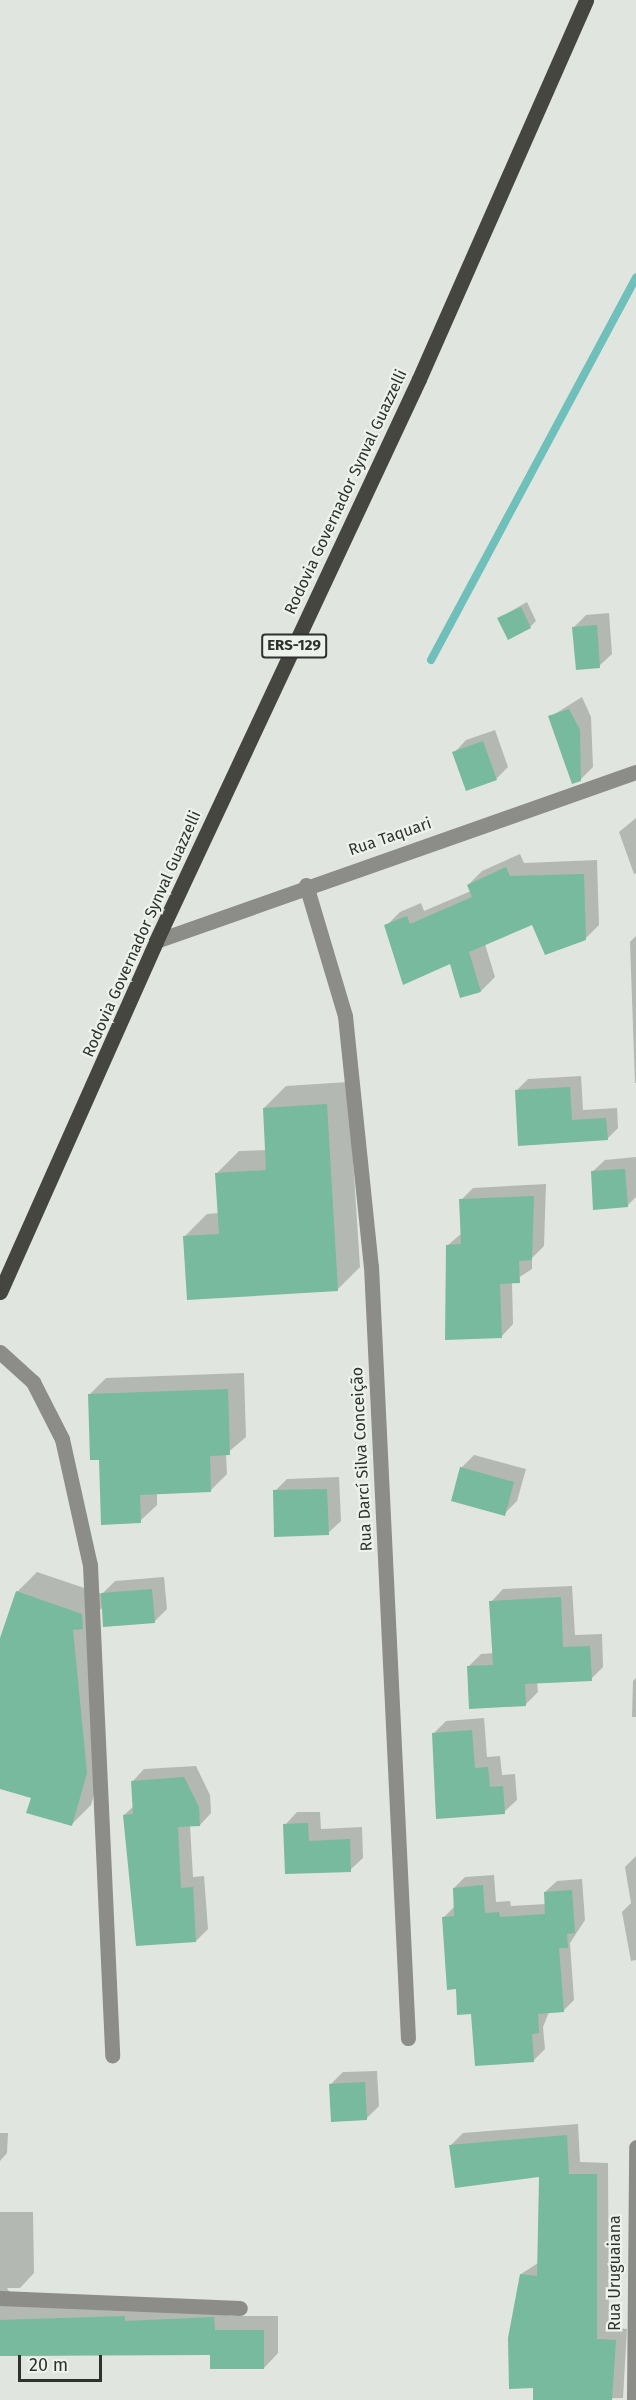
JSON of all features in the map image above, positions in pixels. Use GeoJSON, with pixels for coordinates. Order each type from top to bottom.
{"type":"FeatureCollection","features":[{"type":"Feature","properties":{"kind":"main road","name":"Rodovia Governador Synval Guazzelli"},"geometry":{"type":"LineString","coordinates":[[0,1292],[156,941],[419,379],[586,0]]}},
{"type":"Feature","properties":{"kind":"street","name":"Rua Taquari"},"geometry":{"type":"LineString","coordinates":[[156,941],[306,885],[636,772]]}},
{"type":"Feature","properties":{"kind":"street","name":"Rua Darcí Silva Conceição"},"geometry":{"type":"LineString","coordinates":[[306,885],[345,1016],[371,1266],[408,2038]]}},
{"type":"Feature","properties":{"kind":"street"},"geometry":{"type":"LineString","coordinates":[[0,1352],[33,1382],[62,1439],[90,1565],[112,2056]]}},
{"type":"Feature","properties":{"kind":"street","name":"Rua Uruguaiana"},"geometry":{"type":"LineString","coordinates":[[634,2400],[636,2147]]}},
{"type":"Feature","properties":{"kind":"street"},"geometry":{"type":"LineString","coordinates":[[0,2298],[240,2308]]}},
{"type":"Feature","properties":{"kind":"building"},"geometry":{"type":"Polygon","coordinates":[[[521,607],[531,628],[508,640],[497,618],[521,607]]]}},
{"type":"Feature","properties":{"kind":"building"},"geometry":{"type":"Polygon","coordinates":[[[597,625],[600,668],[576,670],[572,627],[597,625]]]}},
{"type":"Feature","properties":{"kind":"building"},"geometry":{"type":"Polygon","coordinates":[[[569,709],[580,730],[581,781],[572,784],[548,716],[569,709]]]}},
{"type":"Feature","properties":{"kind":"building"},"geometry":{"type":"Polygon","coordinates":[[[483,741],[497,780],[466,791],[452,752],[483,741]]]}},
{"type":"Feature","properties":{"kind":"building"},"geometry":{"type":"Polygon","coordinates":[[[506,867],[510,876],[584,874],[586,940],[545,955],[532,925],[469,952],[481,992],[460,998],[450,964],[403,985],[384,925],[407,916],[410,924],[472,897],[467,885],[506,867]]]}},
{"type":"Feature","properties":{"kind":"building"},"geometry":{"type":"Polygon","coordinates":[[[570,1087],[572,1120],[606,1118],[608,1140],[518,1146],[515,1090],[570,1087]]]}},
{"type":"Feature","properties":{"kind":"building"},"geometry":{"type":"Polygon","coordinates":[[[327,1104],[338,1291],[187,1300],[183,1236],[219,1234],[215,1173],[266,1170],[263,1108],[327,1104]]]}},
{"type":"Feature","properties":{"kind":"building"},"geometry":{"type":"Polygon","coordinates":[[[625,1169],[628,1207],[593,1210],[591,1171],[625,1169]]]}},
{"type":"Feature","properties":{"kind":"building"},"geometry":{"type":"Polygon","coordinates":[[[534,1196],[532,1260],[519,1261],[520,1283],[500,1284],[502,1338],[445,1340],[446,1245],[461,1244],[459,1199],[534,1196]]]}},
{"type":"Feature","properties":{"kind":"building"},"geometry":{"type":"Polygon","coordinates":[[[228,1389],[230,1455],[210,1456],[211,1492],[140,1495],[141,1523],[101,1525],[99,1460],[90,1460],[88,1394],[228,1389]]]}},
{"type":"Feature","properties":{"kind":"building"},"geometry":{"type":"Polygon","coordinates":[[[460,1467],[514,1482],[505,1516],[451,1501],[460,1467]]]}},
{"type":"Feature","properties":{"kind":"building"},"geometry":{"type":"Polygon","coordinates":[[[327,1489],[329,1535],[274,1537],[273,1490],[327,1489]]]}},
{"type":"Feature","properties":{"kind":"building"},"geometry":{"type":"Polygon","coordinates":[[[152,1589],[155,1623],[103,1627],[101,1593],[152,1589]]]}},
{"type":"Feature","properties":{"kind":"building"},"geometry":{"type":"Polygon","coordinates":[[[16,1591],[82,1614],[83,1629],[73,1630],[87,1773],[72,1826],[26,1813],[31,1798],[0,1789],[0,1638],[16,1591]]]}},
{"type":"Feature","properties":{"kind":"building"},"geometry":{"type":"Polygon","coordinates":[[[561,1597],[563,1647],[590,1646],[592,1681],[525,1684],[526,1706],[469,1709],[467,1666],[493,1665],[489,1601],[561,1597]]]}},
{"type":"Feature","properties":{"kind":"building"},"geometry":{"type":"Polygon","coordinates":[[[472,1730],[475,1768],[488,1767],[490,1787],[503,1786],[505,1814],[436,1819],[432,1733],[472,1730]]]}},
{"type":"Feature","properties":{"kind":"building"},"geometry":{"type":"Polygon","coordinates":[[[184,1777],[199,1807],[200,1826],[178,1827],[181,1888],[193,1887],[196,1942],[136,1946],[123,1815],[133,1814],[131,1781],[184,1777]]]}},
{"type":"Feature","properties":{"kind":"building"},"geometry":{"type":"Polygon","coordinates":[[[308,1823],[309,1841],[350,1839],[351,1872],[285,1874],[283,1824],[308,1823]]]}},
{"type":"Feature","properties":{"kind":"building"},"geometry":{"type":"Polygon","coordinates":[[[483,1885],[485,1913],[499,1912],[500,1917],[545,1914],[544,1892],[572,1890],[575,1933],[567,1934],[568,1948],[559,1948],[564,2012],[538,2014],[539,2033],[532,2034],[534,2062],[475,2066],[471,2014],[457,2015],[456,1989],[447,1990],[442,1917],[454,1916],[453,1888],[483,1885]]]}},
{"type":"Feature","properties":{"kind":"building"},"geometry":{"type":"Polygon","coordinates":[[[365,2082],[367,2120],[331,2122],[329,2084],[365,2082]]]}},
{"type":"Feature","properties":{"kind":"building"},"geometry":{"type":"Polygon","coordinates":[[[567,2135],[569,2174],[597,2174],[597,2339],[616,2340],[612,2400],[533,2400],[533,2388],[509,2389],[508,2338],[520,2274],[537,2276],[539,2177],[455,2188],[449,2145],[567,2135]]]}},
{"type":"Feature","properties":{"kind":"building"},"geometry":{"type":"Polygon","coordinates":[[[125,2316],[125,2321],[214,2317],[215,2330],[264,2330],[264,2369],[210,2369],[210,2355],[0,2356],[0,2320],[125,2316]]]}},
{"type":"Feature","properties":{"kind":"waterway"},"geometry":{"type":"LineString","coordinates":[[431,660],[636,278]]}}]}
